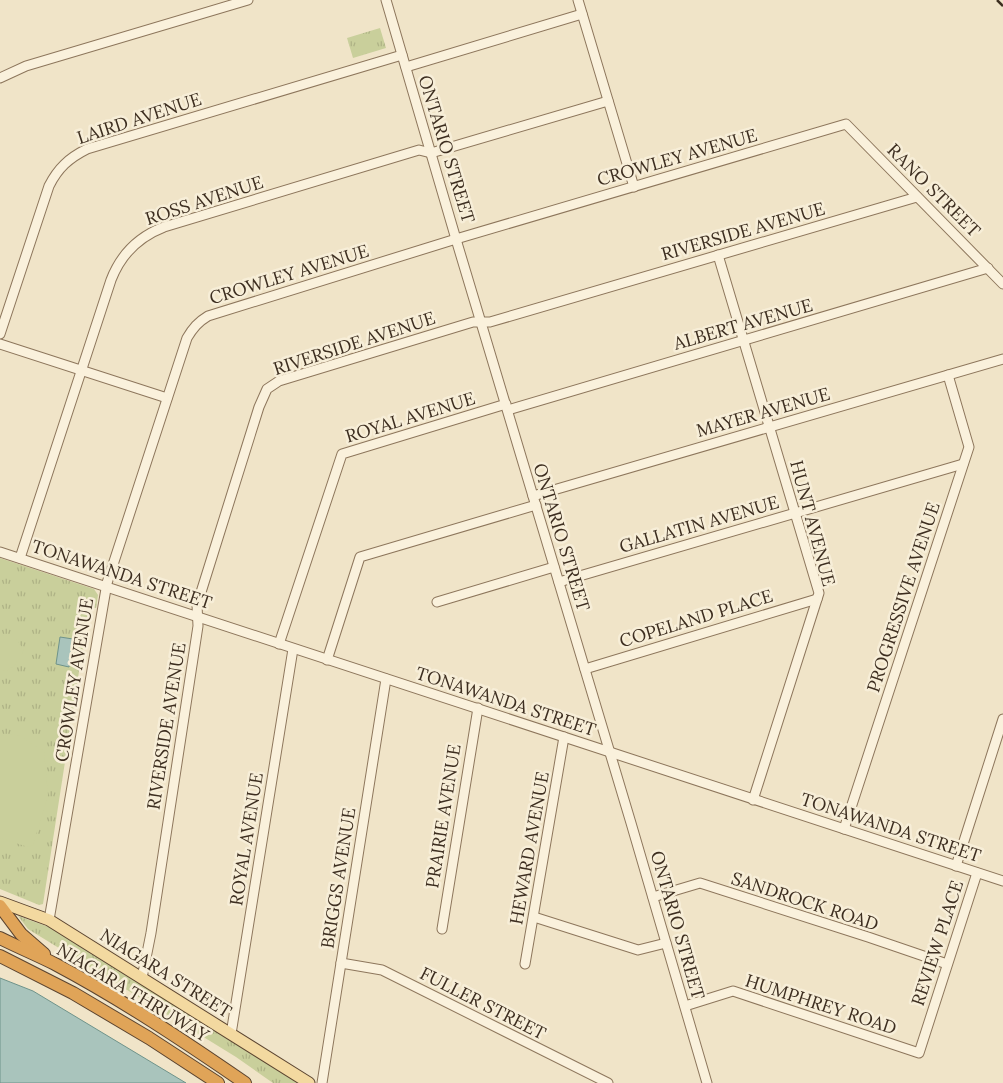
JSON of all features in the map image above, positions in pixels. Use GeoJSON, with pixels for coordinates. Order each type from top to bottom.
{"type":"FeatureCollection","features":[{"type":"Feature","properties":{"kind":"highway"},"geometry":{"type":"LineString","coordinates":[[3,904],[21,934],[55,964]]}},
{"type":"Feature","properties":{"kind":"highway","name":"NIAGARA THRUWAY"},"geometry":{"type":"LineString","coordinates":[[0,938],[55,964],[154,1022],[245,1083]]}},
{"type":"Feature","properties":{"kind":"highway","name":"NIAGARA THRUWAY"},"geometry":{"type":"LineString","coordinates":[[0,956],[73,993],[149,1038],[218,1083]]}},
{"type":"Feature","properties":{"kind":"main road","name":"NIAGARA STREET"},"geometry":{"type":"LineString","coordinates":[[3,904],[49,920],[309,1083]]}},
{"type":"Feature","properties":{"kind":"street"},"geometry":{"type":"LineString","coordinates":[[0,78],[26,66],[248,0]]}},
{"type":"Feature","properties":{"kind":"street","name":"ONTARIO STREET"},"geometry":{"type":"LineString","coordinates":[[386,0],[707,1083]]}},
{"type":"Feature","properties":{"kind":"street"},"geometry":{"type":"LineString","coordinates":[[578,0],[634,186]]}},
{"type":"Feature","properties":{"kind":"street"},"geometry":{"type":"LineString","coordinates":[[406,67],[582,14]]}},
{"type":"Feature","properties":{"kind":"street","name":"LAIRD AVENUE"},"geometry":{"type":"LineString","coordinates":[[0,334],[49,186],[59,168],[68,160],[87,149],[402,55]]}},
{"type":"Feature","properties":{"kind":"street","name":"ROSS AVENUE"},"geometry":{"type":"LineString","coordinates":[[20,558],[115,269],[128,250],[144,236],[164,227],[418,150],[431,153],[608,101]]}},
{"type":"Feature","properties":{"kind":"street","name":"CROWLEY AVENUE"},"geometry":{"type":"LineString","coordinates":[[49,920],[106,587],[187,338],[196,323],[208,316],[456,239],[846,124],[863,141]]}},
{"type":"Feature","properties":{"kind":"street","name":"RANO STREET"},"geometry":{"type":"LineString","coordinates":[[863,141],[1003,284]]}},
{"type":"Feature","properties":{"kind":"street","name":"RIVERSIDE AVENUE"},"geometry":{"type":"LineString","coordinates":[[142,978],[151,933],[198,626],[196,605],[262,398],[267,389],[279,381],[473,322],[490,322],[917,197]]}},
{"type":"Feature","properties":{"kind":"street","name":"HUNT AVENUE"},"geometry":{"type":"LineString","coordinates":[[718,254],[819,593],[753,800]]}},
{"type":"Feature","properties":{"kind":"street","name":"ALBERT AVENUE"},"geometry":{"type":"LineString","coordinates":[[507,407],[988,268]]}},
{"type":"Feature","properties":{"kind":"street"},"geometry":{"type":"LineString","coordinates":[[0,344],[167,398]]}},
{"type":"Feature","properties":{"kind":"street","name":"MAYER AVENUE"},"geometry":{"type":"LineString","coordinates":[[327,660],[360,557],[770,427],[1003,358]]}},
{"type":"Feature","properties":{"kind":"street","name":"PROGRESSIVE AVENUE"},"geometry":{"type":"LineString","coordinates":[[844,829],[969,447],[948,375]]}},
{"type":"Feature","properties":{"kind":"street","name":"ROYAL AVENUE"},"geometry":{"type":"LineString","coordinates":[[279,644],[342,454],[507,407]]}},
{"type":"Feature","properties":{"kind":"street","name":"GALLATIN AVENUE"},"geometry":{"type":"LineString","coordinates":[[559,582],[964,464]]}},
{"type":"Feature","properties":{"kind":"street","name":"TONAWANDA STREET"},"geometry":{"type":"LineString","coordinates":[[0,552],[1003,881]]}},
{"type":"Feature","properties":{"kind":"street"},"geometry":{"type":"LineString","coordinates":[[437,602],[554,567]]}},
{"type":"Feature","properties":{"kind":"street","name":"COPELAND PLACE"},"geometry":{"type":"LineString","coordinates":[[585,669],[817,599]]}},
{"type":"Feature","properties":{"kind":"street","name":"ROYAL AVENUE"},"geometry":{"type":"LineString","coordinates":[[231,1034],[293,649]]}},
{"type":"Feature","properties":{"kind":"street","name":"BRIGGS AVENUE"},"geometry":{"type":"LineString","coordinates":[[322,1083],[386,679]]}},
{"type":"Feature","properties":{"kind":"street","name":"PRAIRIE AVENUE"},"geometry":{"type":"LineString","coordinates":[[442,929],[478,708]]}},
{"type":"Feature","properties":{"kind":"street"},"geometry":{"type":"LineString","coordinates":[[956,866],[1003,719]]}},
{"type":"Feature","properties":{"kind":"street","name":"HEWARD AVENUE"},"geometry":{"type":"LineString","coordinates":[[525,964],[564,737]]}},
{"type":"Feature","properties":{"kind":"street","name":"REVIEW PLACE"},"geometry":{"type":"LineString","coordinates":[[919,1053],[977,872]]}},
{"type":"Feature","properties":{"kind":"street","name":"SANDROCK ROAD"},"geometry":{"type":"LineString","coordinates":[[653,897],[700,883],[947,964]]}},
{"type":"Feature","properties":{"kind":"street"},"geometry":{"type":"LineString","coordinates":[[534,917],[638,950],[666,943]]}},
{"type":"Feature","properties":{"kind":"street","name":"FULLER STREET"},"geometry":{"type":"LineString","coordinates":[[341,963],[382,970],[608,1083]]}},
{"type":"Feature","properties":{"kind":"street","name":"HUMPHREY ROAD"},"geometry":{"type":"LineString","coordinates":[[685,1006],[733,991],[919,1053]]}},
{"type":"Feature","properties":{"kind":"green space"},"geometry":{"type":"Polygon","coordinates":[[[380,28],[386,48],[353,58],[347,38],[380,28]]]}},
{"type":"Feature","properties":{"kind":"green space"},"geometry":{"type":"Polygon","coordinates":[[[0,558],[94,589],[98,595],[96,608],[89,607],[43,904],[39,905],[0,889],[0,558]]]}},
{"type":"Feature","properties":{"kind":"green space"},"geometry":{"type":"Polygon","coordinates":[[[8,635],[16,639],[24,650],[12,667],[5,671],[0,671],[0,636],[8,635]]]}},
{"type":"Feature","properties":{"kind":"green space"},"geometry":{"type":"Polygon","coordinates":[[[16,734],[44,751],[48,795],[33,845],[28,847],[0,838],[0,736],[16,734]]]}},
{"type":"Feature","properties":{"kind":"green space"},"geometry":{"type":"Polygon","coordinates":[[[18,916],[49,927],[299,1083],[273,1083],[236,1057],[28,929],[18,916]]]}},
{"type":"Feature","properties":{"kind":"water"},"geometry":{"type":"Polygon","coordinates":[[[60,637],[73,639],[69,667],[56,664],[60,637]]]}},
{"type":"Feature","properties":{"kind":"water"},"geometry":{"type":"Polygon","coordinates":[[[0,978],[33,991],[186,1083],[0,1083],[0,978]]]}},
{"type":"Feature","properties":{"kind":"railway"},"geometry":{"type":"LineString","coordinates":[[997,0],[1003,6]]}}]}
